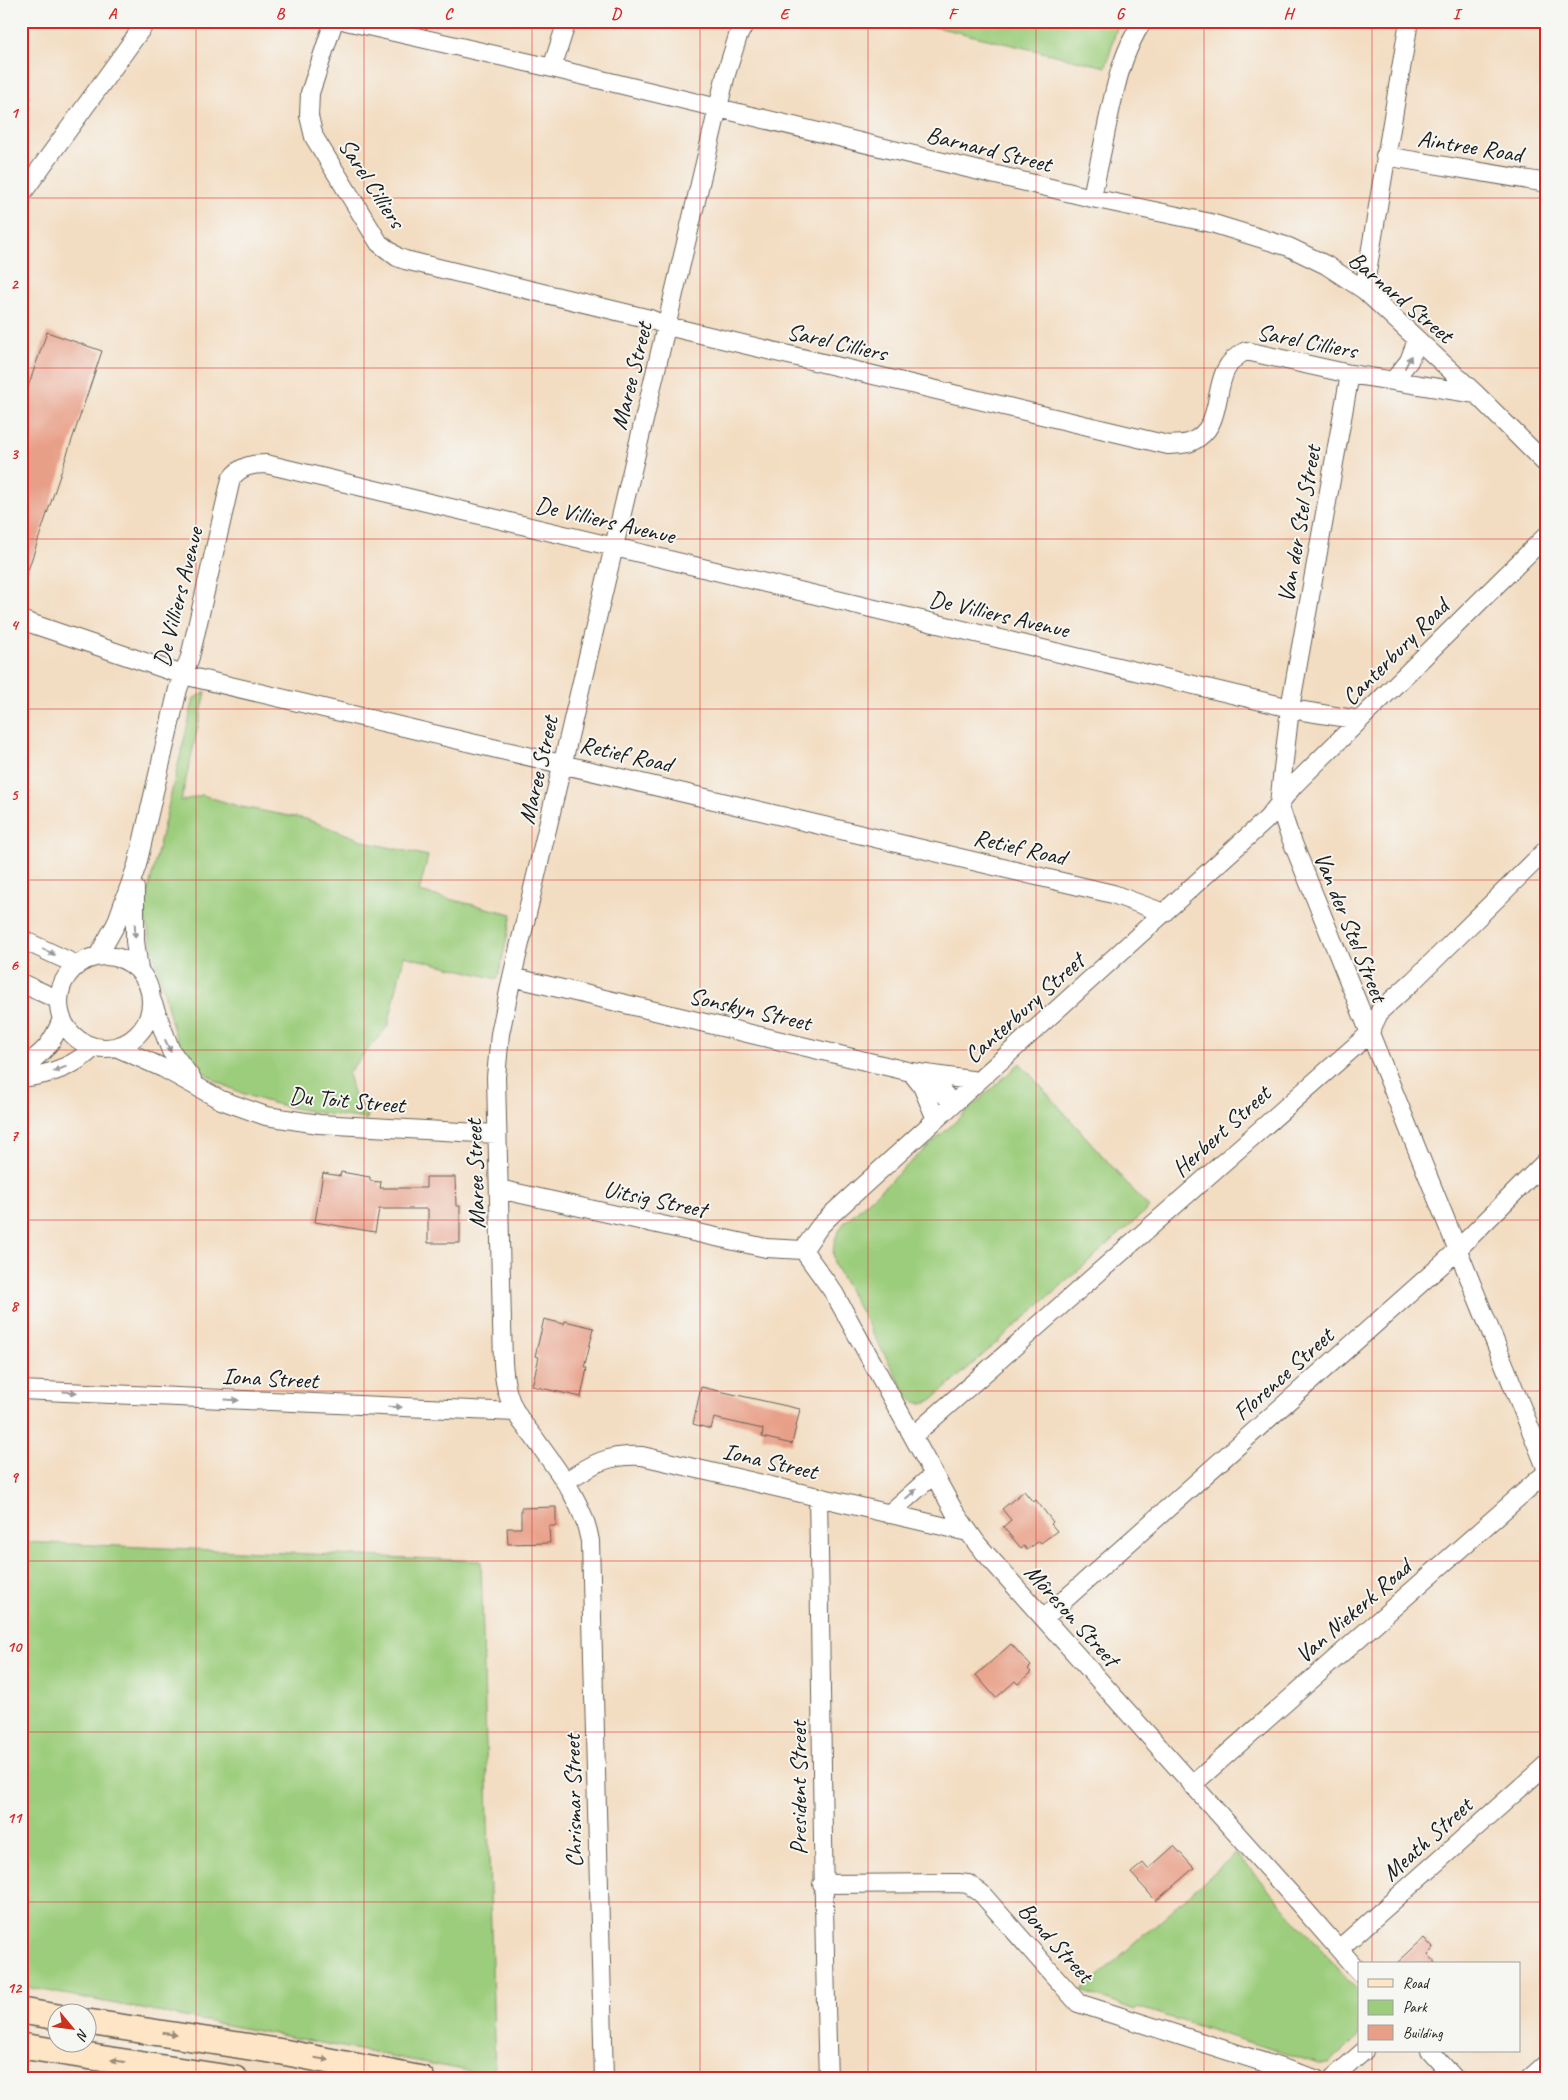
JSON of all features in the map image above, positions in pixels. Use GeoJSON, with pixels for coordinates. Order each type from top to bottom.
{"type":"FeatureCollection","features":[{"type":"Feature","properties":{"kind":"main road"},"geometry":{"type":"LineString","coordinates":[[21,2011],[48,2015]]}},
{"type":"Feature","properties":{"kind":"main road"},"geometry":{"type":"LineString","coordinates":[[98,2024],[283,2052],[422,2079]]}},
{"type":"Feature","properties":{"kind":"main road"},"geometry":{"type":"LineString","coordinates":[[21,2046],[235,2079]]}},
{"type":"Feature","properties":{"kind":"street"},"geometry":{"type":"LineString","coordinates":[[21,195],[148,21]]}},
{"type":"Feature","properties":{"kind":"street","name":"Sarel Cilliers"},"geometry":{"type":"LineString","coordinates":[[334,21],[310,93],[308,116],[314,136],[379,243],[397,257],[405,260],[650,319],[667,326],[1168,445],[1190,443],[1204,434],[1212,421],[1225,369],[1231,360],[1246,351],[1350,374],[1476,394]]}},
{"type":"Feature","properties":{"kind":"street","name":"Barnard Street"},"geometry":{"type":"LineString","coordinates":[[346,21],[552,68],[1092,198],[1211,223],[1289,247],[1326,265],[1364,290],[1476,394],[1547,465]]}},
{"type":"Feature","properties":{"kind":"street"},"geometry":{"type":"LineString","coordinates":[[552,68],[567,21]]}},
{"type":"Feature","properties":{"kind":"street","name":"Maree Street"},"geometry":{"type":"LineString","coordinates":[[586,1523],[577,1501],[516,1412],[505,1386],[502,1362],[499,1190],[496,1134],[496,1077],[500,1034],[718,108],[734,48],[746,21]]}},
{"type":"Feature","properties":{"kind":"street"},"geometry":{"type":"LineString","coordinates":[[1092,198],[1114,93],[1134,35],[1143,21]]}},
{"type":"Feature","properties":{"kind":"street"},"geometry":{"type":"LineString","coordinates":[[1364,290],[1409,21]]}},
{"type":"Feature","properties":{"kind":"street","name":"Aintree Road"},"geometry":{"type":"LineString","coordinates":[[1386,156],[1547,183]]}},
{"type":"Feature","properties":{"kind":"street"},"geometry":{"type":"LineString","coordinates":[[1393,381],[1409,362],[1417,340]]}},
{"type":"Feature","properties":{"kind":"street","name":"Van der Stel Street"},"geometry":{"type":"LineString","coordinates":[[1350,374],[1290,708],[1279,804],[1368,1034],[1458,1248],[1547,1471]]}},
{"type":"Feature","properties":{"kind":"street","name":"De Villiers Avenue"},"geometry":{"type":"LineString","coordinates":[[98,956],[116,924],[137,865],[183,675],[190,657],[232,479],[240,470],[250,465],[266,464],[1290,708],[1360,720]]}},
{"type":"Feature","properties":{"kind":"street","name":"Canterbury Road"},"geometry":{"type":"LineString","coordinates":[[1279,804],[1294,785],[1547,535]]}},
{"type":"Feature","properties":{"kind":"street","name":"Retief Road"},"geometry":{"type":"LineString","coordinates":[[21,620],[183,675],[1113,894],[1164,913]]}},
{"type":"Feature","properties":{"kind":"street","name":"Canterbury Street"},"geometry":{"type":"LineString","coordinates":[[803,1250],[820,1226],[834,1212],[1267,819],[1279,804]]}},
{"type":"Feature","properties":{"kind":"street","name":"Herbert Street"},"geometry":{"type":"LineString","coordinates":[[913,1436],[1368,1034],[1380,1011],[1413,981],[1547,848]]}},
{"type":"Feature","properties":{"kind":"street","name":"De Villiers Avenue"},"geometry":{"type":"LineString","coordinates":[[137,865],[134,917],[139,970]]}},
{"type":"Feature","properties":{"kind":"street"},"geometry":{"type":"LineString","coordinates":[[21,939],[77,965]]}},
{"type":"Feature","properties":{"kind":"street"},"geometry":{"type":"LineString","coordinates":[[98,956],[120,958],[139,970],[148,984],[152,1000],[148,1019],[142,1030],[130,1041],[116,1047],[94,1047],[75,1037],[62,1019],[59,1000],[62,984],[77,965],[87,959],[98,956]]}},
{"type":"Feature","properties":{"kind":"street","name":"Sonskyn Street"},"geometry":{"type":"LineString","coordinates":[[512,977],[911,1072],[978,1081]]}},
{"type":"Feature","properties":{"kind":"street"},"geometry":{"type":"LineString","coordinates":[[21,983],[59,1000]]}},
{"type":"Feature","properties":{"kind":"street","name":"Du Toit Street"},"geometry":{"type":"LineString","coordinates":[[152,1000],[170,1051],[200,1088]]}},
{"type":"Feature","properties":{"kind":"street"},"geometry":{"type":"LineString","coordinates":[[21,1068],[46,1050],[55,1036],[62,1019]]}},
{"type":"Feature","properties":{"kind":"street"},"geometry":{"type":"LineString","coordinates":[[21,1078],[44,1074],[67,1066],[80,1059],[94,1047]]}},
{"type":"Feature","properties":{"kind":"street","name":"Du Toit Street"},"geometry":{"type":"LineString","coordinates":[[116,1047],[148,1061],[221,1100],[244,1109],[281,1119],[341,1126],[496,1134]]}},
{"type":"Feature","properties":{"kind":"street"},"geometry":{"type":"LineString","coordinates":[[911,1072],[926,1078],[953,1104]]}},
{"type":"Feature","properties":{"kind":"street"},"geometry":{"type":"LineString","coordinates":[[911,1072],[922,1086],[936,1119]]}},
{"type":"Feature","properties":{"kind":"street","name":"Florence Street"},"geometry":{"type":"LineString","coordinates":[[1044,1618],[1436,1270],[1547,1160]]}},
{"type":"Feature","properties":{"kind":"street","name":"Uitsig Street"},"geometry":{"type":"LineString","coordinates":[[499,1190],[766,1248],[803,1250]]}},
{"type":"Feature","properties":{"kind":"street","name":"Môreson Street"},"geometry":{"type":"LineString","coordinates":[[803,1250],[834,1293],[968,1532],[1358,1971]]}},
{"type":"Feature","properties":{"kind":"street","name":"Iona Street"},"geometry":{"type":"LineString","coordinates":[[21,1390],[516,1412]]}},
{"type":"Feature","properties":{"kind":"street","name":"Iona Street"},"geometry":{"type":"LineString","coordinates":[[565,1482],[597,1462],[611,1457],[634,1456],[660,1460],[968,1532]]}},
{"type":"Feature","properties":{"kind":"street","name":"Van Niekerk Road"},"geometry":{"type":"LineString","coordinates":[[1192,1785],[1547,1471]]}},
{"type":"Feature","properties":{"kind":"street"},"geometry":{"type":"LineString","coordinates":[[889,1514],[934,1474]]}},
{"type":"Feature","properties":{"kind":"street","name":"President Street"},"geometry":{"type":"LineString","coordinates":[[818,1497],[822,1884],[828,2079]]}},
{"type":"Feature","properties":{"kind":"street","name":"Chrismar Street"},"geometry":{"type":"LineString","coordinates":[[586,1523],[591,1551],[604,2079]]}},
{"type":"Feature","properties":{"kind":"street","name":"Meath Street"},"geometry":{"type":"LineString","coordinates":[[1339,1949],[1547,1764]]}},
{"type":"Feature","properties":{"kind":"street","name":"Bond Street"},"geometry":{"type":"LineString","coordinates":[[822,1884],[958,1882],[968,1884],[981,1893],[1078,2003],[1316,2079]]}},
{"type":"Feature","properties":{"kind":"street"},"geometry":{"type":"LineString","coordinates":[[1332,2079],[1363,2052]]}},
{"type":"Feature","properties":{"kind":"street"},"geometry":{"type":"LineString","coordinates":[[1431,2052],[1455,2079]]}},
{"type":"Feature","properties":{"kind":"street"},"geometry":{"type":"LineString","coordinates":[[1529,2079],[1547,2063]]}},
{"type":"Feature","properties":{"kind":"green space"},"geometry":{"type":"Polygon","coordinates":[[[910,21],[1123,21],[1116,30],[1106,67],[910,21]]]}},
{"type":"Feature","properties":{"kind":"green space"},"geometry":{"type":"Polygon","coordinates":[[[206,692],[181,801],[202,795],[241,807],[306,819],[370,843],[428,856],[419,892],[512,914],[498,979],[404,956],[388,1026],[348,1073],[355,1102],[369,1107],[367,1119],[292,1108],[239,1092],[216,1080],[196,1066],[181,1047],[176,1036],[145,918],[145,904],[194,698],[206,692]]]}},
{"type":"Feature","properties":{"kind":"green space"},"geometry":{"type":"Polygon","coordinates":[[[1020,1063],[1149,1208],[933,1399],[925,1403],[914,1402],[908,1397],[834,1264],[833,1252],[838,1232],[845,1222],[1020,1063]]]}},
{"type":"Feature","properties":{"kind":"green space"},"geometry":{"type":"Polygon","coordinates":[[[21,1542],[481,1561],[495,2076],[21,1986],[21,1542]]]}},
{"type":"Feature","properties":{"kind":"green space"},"geometry":{"type":"Polygon","coordinates":[[[1236,1853],[1358,1991],[1358,2037],[1328,2064],[1319,2064],[1137,2007],[1135,2010],[1081,1991],[1236,1853]]]}},
{"type":"Feature","properties":{"kind":"building"},"geometry":{"type":"Polygon","coordinates":[[[47,332],[102,351],[24,582],[21,581],[21,407],[47,332]]]}},
{"type":"Feature","properties":{"kind":"building"},"geometry":{"type":"Polygon","coordinates":[[[341,1172],[370,1177],[370,1181],[381,1182],[380,1188],[426,1188],[426,1177],[455,1177],[456,1206],[460,1206],[460,1243],[428,1243],[428,1209],[379,1209],[375,1232],[315,1222],[323,1173],[340,1176],[341,1172]]]}},
{"type":"Feature","properties":{"kind":"building"},"geometry":{"type":"Polygon","coordinates":[[[544,1319],[564,1324],[565,1321],[594,1328],[584,1368],[587,1368],[581,1397],[532,1386],[539,1357],[535,1356],[544,1319]]]}},
{"type":"Feature","properties":{"kind":"building"},"geometry":{"type":"Polygon","coordinates":[[[701,1387],[800,1409],[792,1444],[762,1437],[763,1429],[714,1418],[711,1429],[693,1424],[701,1387]]]}},
{"type":"Feature","properties":{"kind":"building"},"geometry":{"type":"Polygon","coordinates":[[[1024,1491],[1033,1502],[1036,1500],[1053,1522],[1051,1524],[1057,1531],[1041,1543],[1039,1541],[1027,1550],[1024,1546],[1021,1548],[1003,1527],[1011,1520],[1002,1509],[1024,1491]]]}},
{"type":"Feature","properties":{"kind":"building"},"geometry":{"type":"Polygon","coordinates":[[[556,1507],[556,1526],[549,1526],[550,1543],[508,1544],[507,1528],[521,1528],[521,1508],[556,1507]]]}},
{"type":"Feature","properties":{"kind":"building"},"geometry":{"type":"Polygon","coordinates":[[[1011,1644],[1031,1666],[1028,1669],[1031,1672],[1018,1684],[1015,1681],[996,1698],[976,1675],[1011,1644]]]}},
{"type":"Feature","properties":{"kind":"building"},"geometry":{"type":"Polygon","coordinates":[[[1174,1846],[1194,1868],[1156,1901],[1131,1873],[1143,1863],[1148,1869],[1174,1846]]]}},
{"type":"Feature","properties":{"kind":"building"},"geometry":{"type":"Polygon","coordinates":[[[1424,1938],[1434,1949],[1428,1955],[1434,1962],[1398,1962],[1424,1938]]]}}]}
